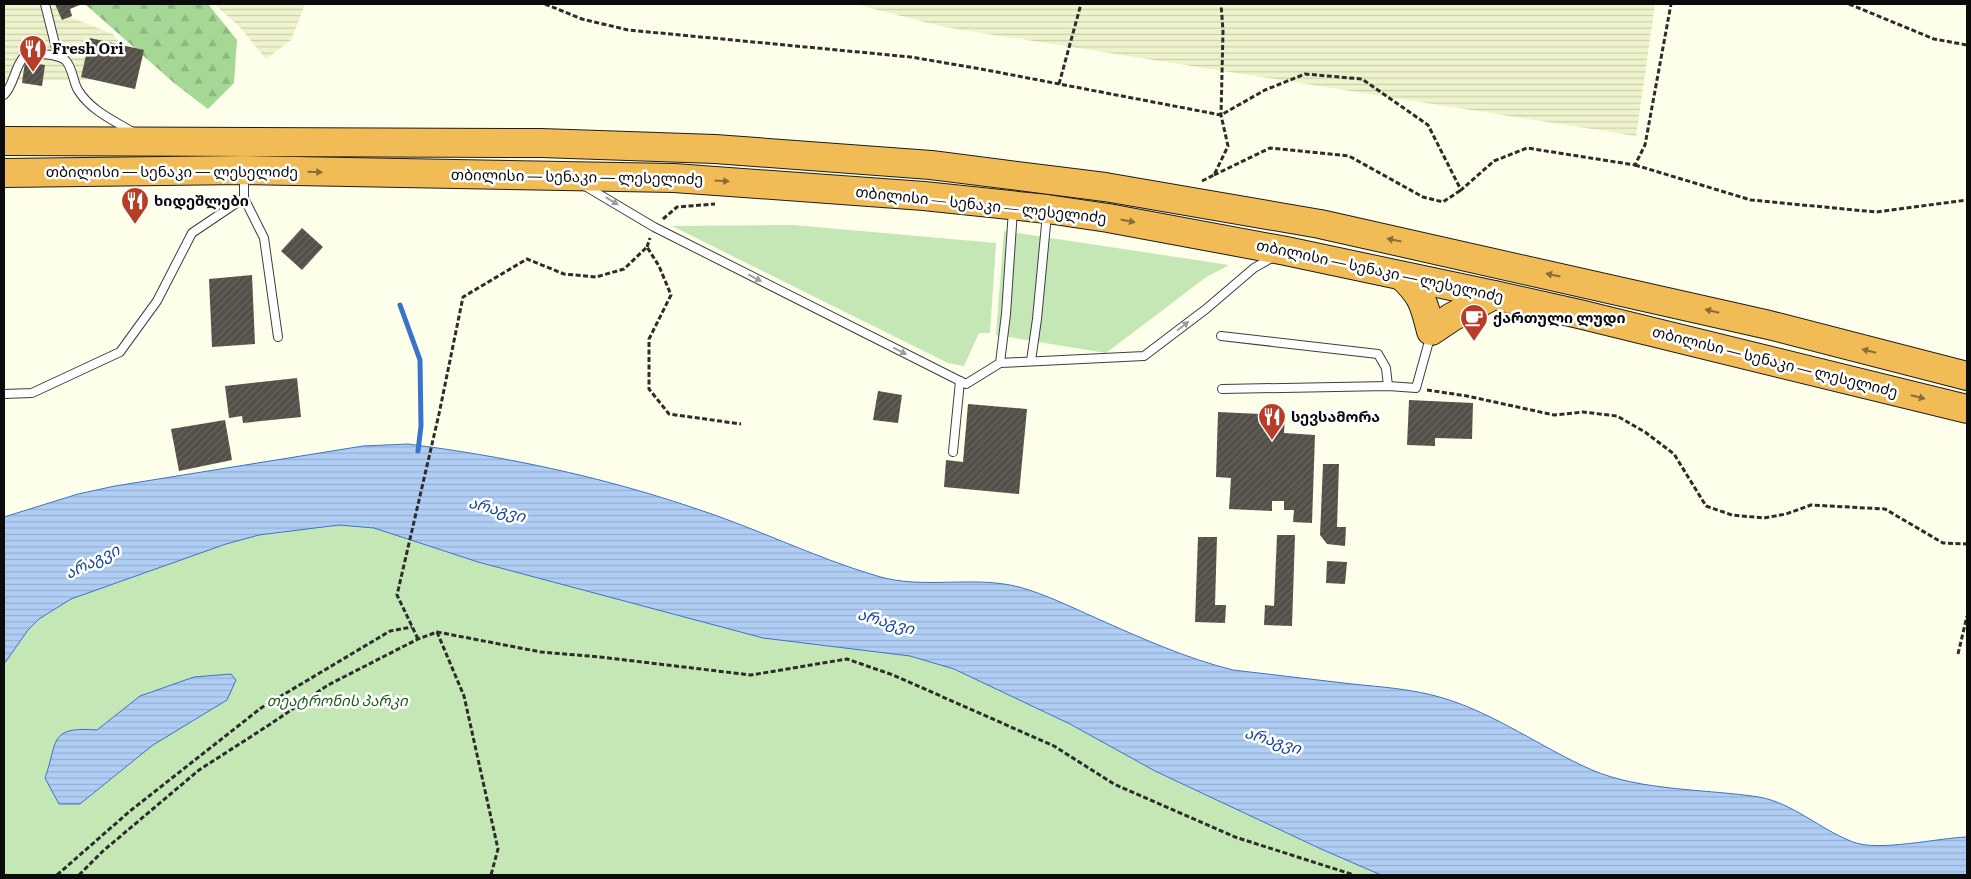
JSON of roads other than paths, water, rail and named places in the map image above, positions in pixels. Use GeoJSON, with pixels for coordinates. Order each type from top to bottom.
{"type":"FeatureCollection","features":[{"type":"Feature","properties":{"kind":"highway","name":"თბილისი — სენაკი — ლესელიძე"},"geometry":{"type":"LineString","coordinates":[[4,141],[540,143],[715,149],[941,166],[1105,187],[1320,224],[1586,282],[1769,325],[1967,376]]}},
{"type":"Feature","properties":{"kind":"highway","name":"თბილისი — სენაკი — ლესელიძე"},"geometry":{"type":"LineString","coordinates":[[4,173],[244,170],[674,178],[924,196],[1014,205],[1108,218],[1286,251],[1494,295],[1967,409]]}},
{"type":"Feature","properties":{"kind":"highway"},"geometry":{"type":"LineString","coordinates":[[1402,276],[1417,290],[1425,307],[1431,331],[1452,317],[1494,295]]}},
{"type":"Feature","properties":{"kind":"lane"},"geometry":{"type":"LineString","coordinates":[[45,4],[58,56]]}},
{"type":"Feature","properties":{"kind":"lane"},"geometry":{"type":"LineString","coordinates":[[4,96],[23,57],[29,53],[58,56],[66,61],[78,91],[98,111],[148,141]]}},
{"type":"Feature","properties":{"kind":"lane"},"geometry":{"type":"LineString","coordinates":[[244,170],[244,198],[264,238],[278,337]]}},
{"type":"Feature","properties":{"kind":"lane"},"geometry":{"type":"LineString","coordinates":[[570,176],[654,227],[963,383]]}},
{"type":"Feature","properties":{"kind":"lane"},"geometry":{"type":"LineString","coordinates":[[4,394],[32,393],[120,352],[157,301],[192,233],[244,198]]}},
{"type":"Feature","properties":{"kind":"lane"},"geometry":{"type":"LineString","coordinates":[[1000,363],[1006,314],[1014,205]]}},
{"type":"Feature","properties":{"kind":"lane"},"geometry":{"type":"LineString","coordinates":[[1031,361],[1037,319],[1047,209]]}},
{"type":"Feature","properties":{"kind":"lane"},"geometry":{"type":"LineString","coordinates":[[963,383],[1000,363],[1144,356],[1206,309],[1254,268],[1286,251]]}},
{"type":"Feature","properties":{"kind":"lane"},"geometry":{"type":"LineString","coordinates":[[1222,390],[1388,386],[1416,388],[1431,331]]}},
{"type":"Feature","properties":{"kind":"lane"},"geometry":{"type":"LineString","coordinates":[[1221,336],[1378,354],[1386,368],[1388,386]]}},
{"type":"Feature","properties":{"kind":"lane"},"geometry":{"type":"LineString","coordinates":[[953,452],[963,383]]}},
{"type":"Feature","properties":{"kind":"water","name":"არაგვი"},"geometry":{"type":"Polygon","coordinates":[[[408,444],[551,468],[621,486],[714,515],[830,560],[894,580],[912,582],[984,582],[1019,587],[1058,601],[1163,647],[1233,670],[1398,689],[1443,698],[1482,713],[1573,761],[1611,777],[1652,786],[1739,794],[1771,800],[1784,805],[1841,837],[1864,845],[1908,844],[1967,837],[1967,875],[1381,875],[1155,771],[1070,724],[954,669],[910,656],[763,638],[478,562],[374,528],[339,525],[259,535],[226,544],[71,599],[39,619],[28,630],[4,664],[4,517],[78,494],[115,486],[363,446],[408,444]]]}},
{"type":"Feature","properties":{"kind":"water"},"geometry":{"type":"Polygon","coordinates":[[[231,674],[236,680],[227,700],[153,745],[80,804],[59,804],[45,778],[54,746],[62,734],[81,729],[97,730],[140,696],[194,677],[231,674]]]}},
{"type":"Feature","properties":{"kind":"waterway"},"geometry":{"type":"LineString","coordinates":[[400,305],[420,360],[421,426],[418,451]]}},
{"type":"Feature","properties":{"kind":"place","name":"Fresh Ori"},"geometry":{"type":"Point","coordinates":[33,73]}},
{"type":"Feature","properties":{"kind":"place","name":"ხიდეშლები"},"geometry":{"type":"Point","coordinates":[135,225]}},
{"type":"Feature","properties":{"kind":"place","name":"ქართული ლუდი"},"geometry":{"type":"Point","coordinates":[1474,342]}},
{"type":"Feature","properties":{"kind":"place","name":"სევსამორა"},"geometry":{"type":"Point","coordinates":[1272,441]}},
{"type":"Feature","properties":{"kind":"park label","name":"თეატრონის პარკი"},"geometry":{"type":"Point","coordinates":[337,701]}}]}
